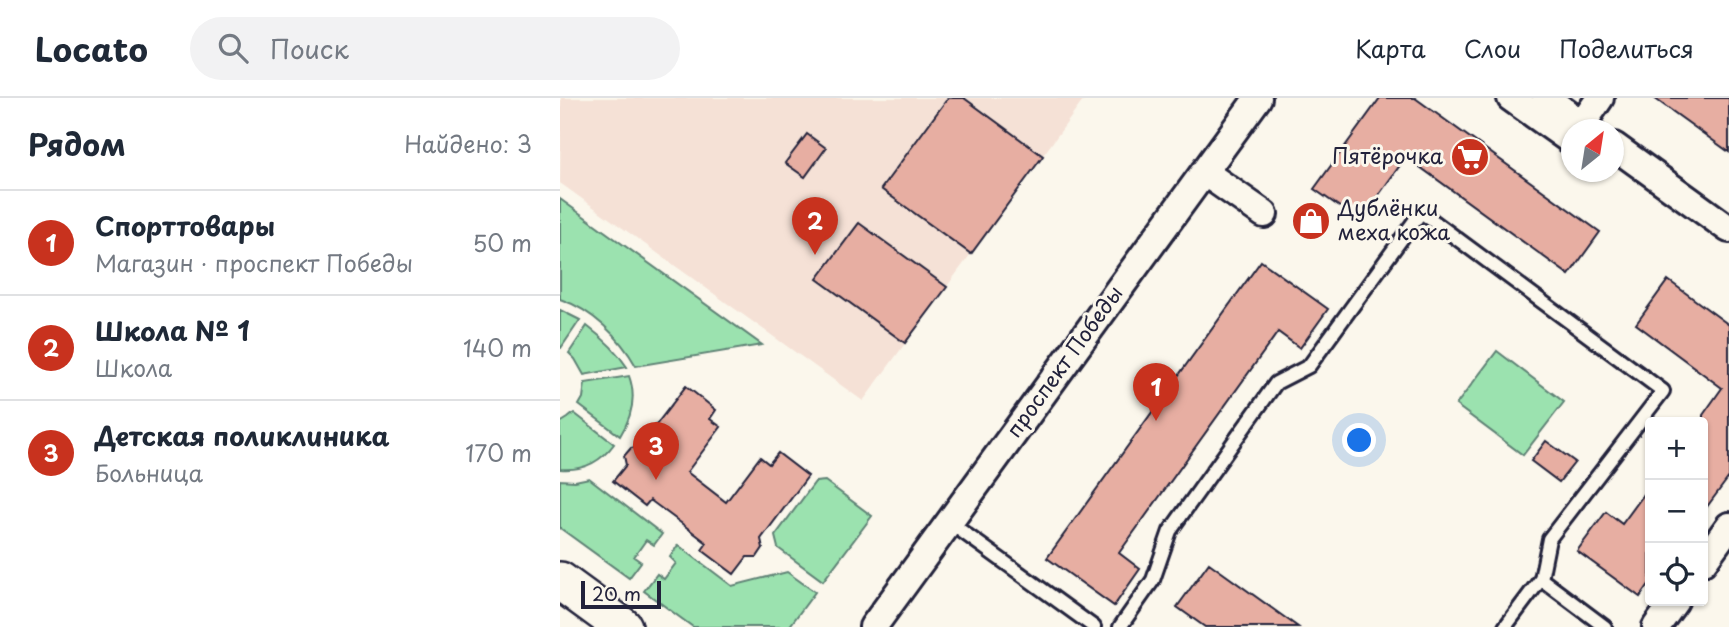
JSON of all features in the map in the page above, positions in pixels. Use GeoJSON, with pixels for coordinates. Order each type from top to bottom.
{"type":"FeatureCollection","features":[{"type":"Feature","properties":{"kind":"main road"},"geometry":{"type":"LineString","coordinates":[[560,581],[623,627]]}},
{"type":"Feature","properties":{"kind":"street","name":"проспект Победы"},"geometry":{"type":"LineString","coordinates":[[873,627],[1258,98]]}},
{"type":"Feature","properties":{"kind":"street"},"geometry":{"type":"LineString","coordinates":[[1511,98],[1561,134]]}},
{"type":"Feature","properties":{"kind":"street"},"geometry":{"type":"LineString","coordinates":[[1546,98],[1568,119]]}},
{"type":"Feature","properties":{"kind":"street"},"geometry":{"type":"LineString","coordinates":[[1587,119],[1600,98]]}},
{"type":"Feature","properties":{"kind":"street"},"geometry":{"type":"LineString","coordinates":[[1624,153],[1729,229]]}},
{"type":"Feature","properties":{"kind":"street"},"geometry":{"type":"LineString","coordinates":[[1204,172],[1264,214]]}},
{"type":"Feature","properties":{"kind":"street"},"geometry":{"type":"LineString","coordinates":[[1656,627],[1671,606]]}},
{"type":"Feature","properties":{"kind":"lane"},"geometry":{"type":"LineString","coordinates":[[1120,627],[1153,580],[1170,531],[1276,383],[1309,366],[1421,212],[1662,391],[1549,539],[1541,579],[1505,627]]}},
{"type":"Feature","properties":{"kind":"lane"},"geometry":{"type":"LineString","coordinates":[[956,512],[1094,627]]}},
{"type":"Feature","properties":{"kind":"lane"},"geometry":{"type":"LineString","coordinates":[[1541,579],[1605,627]]}},
{"type":"Feature","properties":{"kind":"shaded area"},"geometry":{"type":"Polygon","coordinates":[[[561,98],[1085,98],[863,401],[560,183],[561,98]]]}},
{"type":"Feature","properties":{"kind":"green space"},"geometry":{"type":"Polygon","coordinates":[[[560,199],[762,345],[636,366],[622,345],[594,317],[560,299],[560,199]]]}},
{"type":"Feature","properties":{"kind":"green space"},"geometry":{"type":"Polygon","coordinates":[[[560,310],[580,320],[561,348],[560,348],[560,310]]]}},
{"type":"Feature","properties":{"kind":"green space"},"geometry":{"type":"Polygon","coordinates":[[[587,326],[609,345],[627,367],[584,375],[569,353],[587,326]]]}},
{"type":"Feature","properties":{"kind":"green space"},"geometry":{"type":"Polygon","coordinates":[[[1497,351],[1564,402],[1523,455],[1456,405],[1497,351]]]}},
{"type":"Feature","properties":{"kind":"green space"},"geometry":{"type":"Polygon","coordinates":[[[629,376],[633,392],[632,407],[620,436],[579,405],[585,383],[629,376]]]}},
{"type":"Feature","properties":{"kind":"green space"},"geometry":{"type":"Polygon","coordinates":[[[574,413],[614,444],[603,456],[584,467],[560,469],[560,423],[574,413]]]}},
{"type":"Feature","properties":{"kind":"green space"},"geometry":{"type":"Polygon","coordinates":[[[589,478],[662,534],[654,545],[646,540],[634,557],[641,562],[629,578],[560,528],[560,480],[589,478]]]}},
{"type":"Feature","properties":{"kind":"green space"},"geometry":{"type":"Polygon","coordinates":[[[825,481],[872,516],[823,581],[778,548],[775,536],[815,482],[825,481]]]}},
{"type":"Feature","properties":{"kind":"green space"},"geometry":{"type":"Polygon","coordinates":[[[678,545],[732,586],[787,572],[815,592],[789,627],[693,627],[644,591],[657,574],[664,579],[676,563],[670,557],[678,545]]]}},
{"type":"Feature","properties":{"kind":"building"},"geometry":{"type":"Polygon","coordinates":[[[948,98],[964,98],[1043,156],[971,254],[881,189],[948,98]]]}},
{"type":"Feature","properties":{"kind":"building"},"geometry":{"type":"Polygon","coordinates":[[[1380,98],[1415,98],[1600,232],[1569,275],[1406,157],[1360,221],[1314,189],[1380,98]]]}},
{"type":"Feature","properties":{"kind":"building"},"geometry":{"type":"Polygon","coordinates":[[[1654,98],[1729,98],[1729,152],[1654,98]]]}},
{"type":"Feature","properties":{"kind":"building"},"geometry":{"type":"Polygon","coordinates":[[[807,134],[826,148],[805,177],[785,163],[807,134]]]}},
{"type":"Feature","properties":{"kind":"building"},"geometry":{"type":"Polygon","coordinates":[[[859,223],[947,287],[905,343],[817,279],[859,223]]]}},
{"type":"Feature","properties":{"kind":"building"},"geometry":{"type":"Polygon","coordinates":[[[1261,261],[1328,309],[1300,348],[1278,332],[1119,553],[1140,569],[1114,606],[1047,558],[1261,261]]]}},
{"type":"Feature","properties":{"kind":"building"},"geometry":{"type":"Polygon","coordinates":[[[1668,280],[1729,325],[1729,477],[1708,505],[1708,417],[1703,415],[1722,388],[1636,324],[1668,280]]]}},
{"type":"Feature","properties":{"kind":"building"},"geometry":{"type":"Polygon","coordinates":[[[686,386],[716,410],[710,419],[721,427],[687,472],[726,502],[760,457],[769,464],[778,453],[808,476],[761,539],[763,548],[757,557],[747,557],[734,574],[702,550],[707,543],[681,523],[650,500],[645,506],[613,481],[626,465],[624,456],[631,448],[639,447],[686,386]]]}},
{"type":"Feature","properties":{"kind":"building"},"geometry":{"type":"Polygon","coordinates":[[[1546,441],[1575,462],[1559,482],[1531,461],[1546,441]]]}},
{"type":"Feature","properties":{"kind":"building"},"geometry":{"type":"Polygon","coordinates":[[[1645,493],[1645,590],[1640,597],[1577,551],[1606,512],[1622,524],[1645,493]]]}},
{"type":"Feature","properties":{"kind":"building"},"geometry":{"type":"Polygon","coordinates":[[[1209,563],[1298,627],[1205,627],[1177,607],[1209,563]]]}},
{"type":"Feature","properties":{"kind":"place","name":"Пятёрочка"},"geometry":{"type":"Point","coordinates":[1470,157]}},
{"type":"Feature","properties":{"kind":"place","name":"Дублёнки меха кожа"},"geometry":{"type":"Point","coordinates":[1311,221]}},
{"type":"Feature","properties":{"kind":"place","name":"Школа № 1"},"geometry":{"type":"Point","coordinates":[815,255]}},
{"type":"Feature","properties":{"kind":"place","name":"Спорттовары"},"geometry":{"type":"Point","coordinates":[1156,421]}},
{"type":"Feature","properties":{"kind":"place","name":"Детская поликлиника"},"geometry":{"type":"Point","coordinates":[656,480]}}]}
